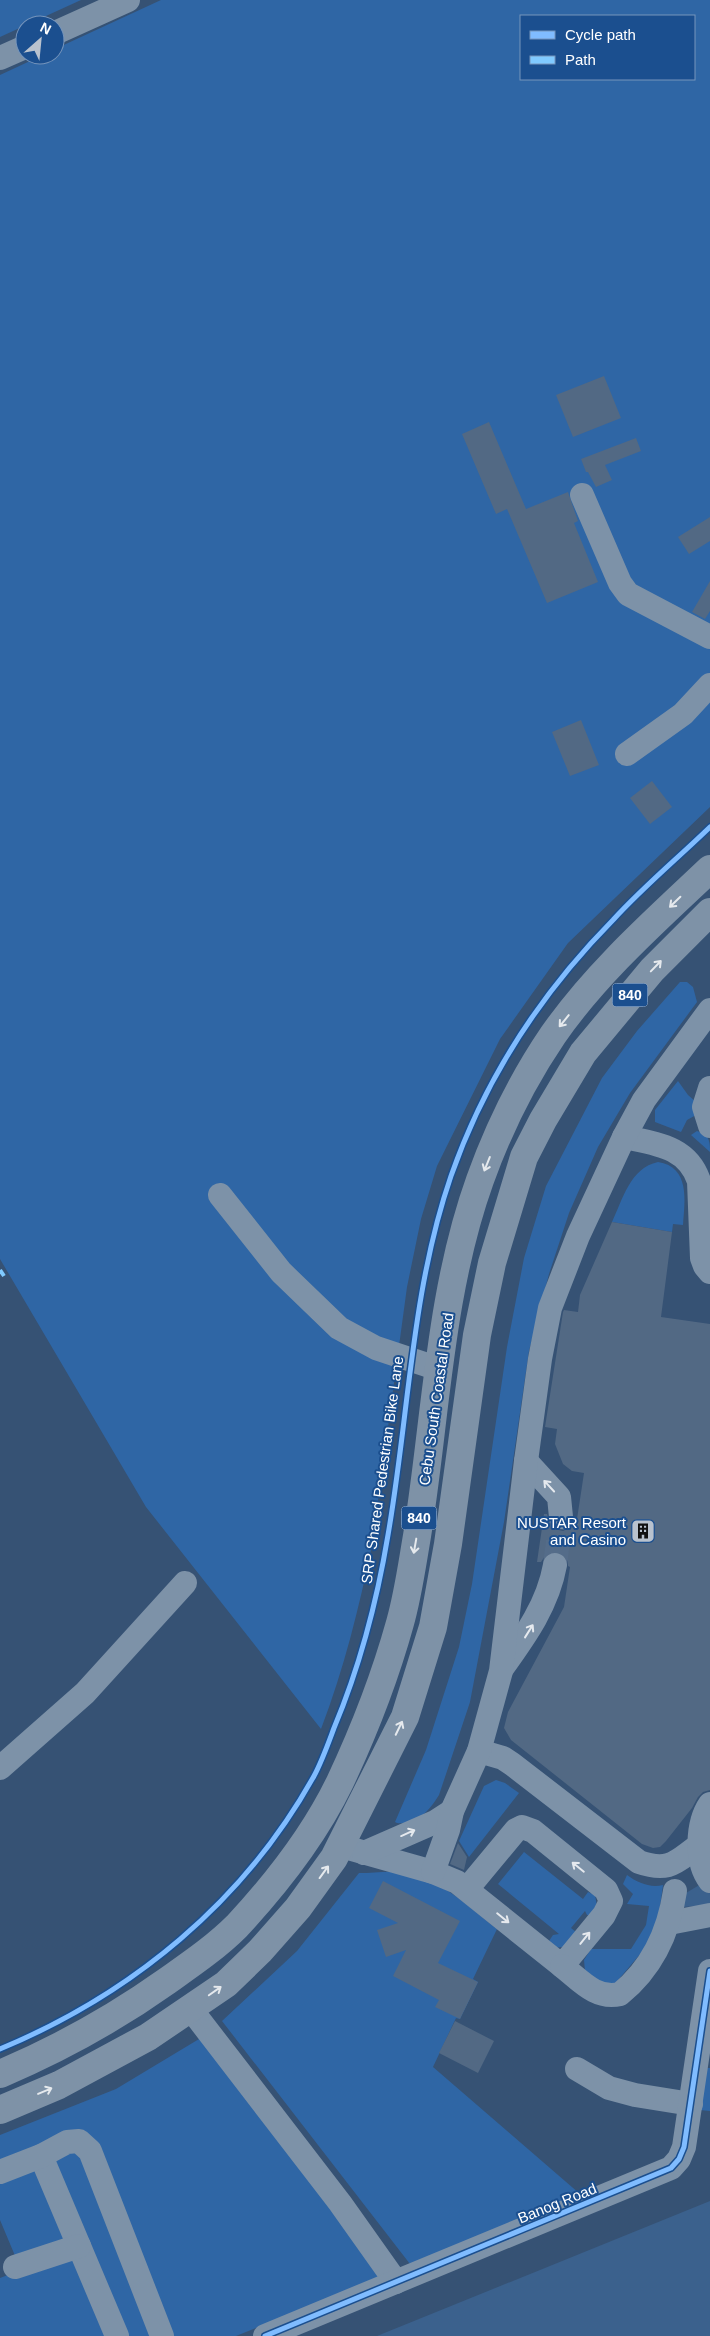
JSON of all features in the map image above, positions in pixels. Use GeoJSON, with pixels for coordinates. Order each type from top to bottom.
{"type":"FeatureCollection","features":[{"type":"Feature","properties":{"kind":"highway","name":"Cebu South Coastal Road"},"geometry":{"type":"LineString","coordinates":[[0,2074],[44,2056],[128,2009],[202,1957],[241,1921],[271,1886],[308,1836],[339,1785],[373,1704],[401,1620],[417,1536],[440,1368],[459,1254],[479,1182],[495,1143],[532,1069],[555,1033],[629,946],[710,869]]}},
{"type":"Feature","properties":{"kind":"highway","name":"Cebu South Coastal Road"},"geometry":{"type":"LineString","coordinates":[[0,2110],[59,2085],[140,2042],[226,1984],[260,1951],[352,1849],[405,1717],[433,1627],[448,1544],[477,1335],[492,1263],[524,1157],[543,1120],[583,1054],[652,970],[709,918]]}},
{"type":"Feature","properties":{"kind":"street"},"geometry":{"type":"LineString","coordinates":[[65,28],[128,0]]}},
{"type":"Feature","properties":{"kind":"street"},"geometry":{"type":"LineString","coordinates":[[0,58],[15,51]]}},
{"type":"Feature","properties":{"kind":"street"},"geometry":{"type":"LineString","coordinates":[[582,495],[620,584],[628,594],[710,637]]}},
{"type":"Feature","properties":{"kind":"street"},"geometry":{"type":"LineString","coordinates":[[627,754],[683,714],[710,685]]}},
{"type":"Feature","properties":{"kind":"street"},"geometry":{"type":"LineString","coordinates":[[433,1872],[448,1830],[452,1811],[479,1751],[501,1671],[526,1461],[540,1359],[550,1308],[578,1236],[624,1137],[644,1100],[703,1030],[710,1010]]}},
{"type":"Feature","properties":{"kind":"street"},"geometry":{"type":"LineString","coordinates":[[710,1088],[704,1107],[710,1126]]}},
{"type":"Feature","properties":{"kind":"street"},"geometry":{"type":"LineString","coordinates":[[624,1137],[674,1150],[688,1160],[695,1169],[698,1181],[702,1258],[704,1266],[710,1272]]}},
{"type":"Feature","properties":{"kind":"street"},"geometry":{"type":"LineString","coordinates":[[220,1195],[281,1272],[339,1328],[376,1348],[440,1368]]}},
{"type":"Feature","properties":{"kind":"street"},"geometry":{"type":"LineString","coordinates":[[526,1461],[559,1497],[561,1517]]}},
{"type":"Feature","properties":{"kind":"street"},"geometry":{"type":"LineString","coordinates":[[501,1671],[530,1630],[543,1604],[556,1565]]}},
{"type":"Feature","properties":{"kind":"street"},"geometry":{"type":"LineString","coordinates":[[0,1768],[85,1693],[185,1583]]}},
{"type":"Feature","properties":{"kind":"street"},"geometry":{"type":"LineString","coordinates":[[479,1751],[503,1758],[639,1862],[661,1868],[670,1866],[705,1842]]}},
{"type":"Feature","properties":{"kind":"street"},"geometry":{"type":"LineString","coordinates":[[710,1804],[703,1817],[705,1842],[703,1867],[710,1880]]}},
{"type":"Feature","properties":{"kind":"street"},"geometry":{"type":"LineString","coordinates":[[352,1849],[435,1822],[452,1811]]}},
{"type":"Feature","properties":{"kind":"street"},"geometry":{"type":"LineString","coordinates":[[468,1889],[516,1830],[527,1828],[555,1837],[606,1890],[610,1901],[604,1914],[562,1966]]}},
{"type":"Feature","properties":{"kind":"street"},"geometry":{"type":"LineString","coordinates":[[352,1849],[433,1872],[457,1882],[593,1991],[602,1996],[620,1994],[649,1962],[662,1940],[669,1923],[675,1891]]}},
{"type":"Feature","properties":{"kind":"street"},"geometry":{"type":"LineString","coordinates":[[669,1923],[710,1916]]}},
{"type":"Feature","properties":{"kind":"street","name":"Banog Road"},"geometry":{"type":"LineString","coordinates":[[265,2336],[666,2171],[679,2159],[684,2147],[710,1971]]}},
{"type":"Feature","properties":{"kind":"street"},"geometry":{"type":"LineString","coordinates":[[190,2008],[340,2203],[396,2282]]}},
{"type":"Feature","properties":{"kind":"street"},"geometry":{"type":"LineString","coordinates":[[578,2069],[609,2088],[635,2095],[691,2104]]}},
{"type":"Feature","properties":{"kind":"street"},"geometry":{"type":"LineString","coordinates":[[0,2172],[41,2156],[66,2142],[79,2141],[90,2151],[162,2336]]}},
{"type":"Feature","properties":{"kind":"street"},"geometry":{"type":"LineString","coordinates":[[41,2156],[118,2336]]}},
{"type":"Feature","properties":{"kind":"street"},"geometry":{"type":"LineString","coordinates":[[15,2267],[79,2246]]}},
{"type":"Feature","properties":{"kind":"path"},"geometry":{"type":"LineString","coordinates":[[558,1541],[574,1543]]}},
{"type":"Feature","properties":{"kind":"shaded area"},"geometry":{"type":"Polygon","coordinates":[[[0,0],[81,0],[48,15],[15,15],[15,30],[0,37],[0,0]]]}},
{"type":"Feature","properties":{"kind":"shaded area"},"geometry":{"type":"Polygon","coordinates":[[[161,0],[710,0],[710,807],[568,943],[500,1039],[437,1166],[421,1219],[407,1287],[372,1545],[350,1638],[337,1684],[321,1729],[146,1507],[0,1259],[0,75],[22,65],[65,65],[65,44],[161,0]]]}},
{"type":"Feature","properties":{"kind":"shaded area"},"geometry":{"type":"Polygon","coordinates":[[[680,982],[687,982],[693,987],[697,1002],[630,1093],[598,1147],[569,1213],[549,1274],[529,1351],[504,1522],[470,1702],[439,1795],[422,1816],[411,1822],[397,1823],[395,1822],[426,1750],[459,1647],[472,1584],[507,1347],[524,1258],[546,1186],[602,1078],[637,1031],[680,982]]]}},
{"type":"Feature","properties":{"kind":"shaded area"},"geometry":{"type":"Polygon","coordinates":[[[678,1081],[688,1095],[696,1102],[696,1115],[687,1120],[681,1132],[655,1122],[655,1110],[678,1081]]]}},
{"type":"Feature","properties":{"kind":"shaded area"},"geometry":{"type":"Polygon","coordinates":[[[697,1131],[708,1138],[710,1152],[691,1135],[697,1131]]]}},
{"type":"Feature","properties":{"kind":"shaded area"},"geometry":{"type":"Polygon","coordinates":[[[658,1162],[676,1170],[680,1178],[684,1195],[683,1225],[673,1224],[672,1232],[612,1222],[624,1194],[634,1178],[648,1165],[658,1162]]]}},
{"type":"Feature","properties":{"kind":"shaded area"},"geometry":{"type":"Polygon","coordinates":[[[496,1780],[505,1783],[519,1793],[469,1857],[459,1841],[484,1786],[496,1780]]]}},
{"type":"Feature","properties":{"kind":"shaded area"},"geometry":{"type":"Polygon","coordinates":[[[524,1852],[583,1899],[588,1892],[595,1895],[597,1906],[591,1915],[587,1915],[585,1911],[571,1928],[576,1932],[569,1946],[555,1948],[549,1941],[553,1935],[559,1934],[498,1884],[524,1852]]]}},
{"type":"Feature","properties":{"kind":"shaded area"},"geometry":{"type":"Polygon","coordinates":[[[400,1872],[418,1876],[454,1895],[497,1929],[473,1979],[478,1982],[460,2019],[456,2018],[433,2067],[580,2194],[410,2264],[222,2021],[297,1951],[359,1873],[400,1872]]]}},
{"type":"Feature","properties":{"kind":"shaded area"},"geometry":{"type":"Polygon","coordinates":[[[627,1875],[644,1884],[653,1886],[663,1885],[657,1929],[647,1946],[613,1986],[603,1985],[585,1971],[584,1960],[591,1949],[631,1949],[646,1925],[649,1906],[627,1904],[633,1894],[623,1884],[627,1875]]]}},
{"type":"Feature","properties":{"kind":"shaded area"},"geometry":{"type":"Polygon","coordinates":[[[701,1884],[710,1891],[710,1905],[683,1907],[686,1893],[701,1884]]]}},
{"type":"Feature","properties":{"kind":"shaded area"},"geometry":{"type":"Polygon","coordinates":[[[214,2030],[400,2270],[236,2336],[0,2336],[0,2278],[21,2270],[0,2220],[0,2135],[116,2089],[214,2030]]]}},
{"type":"Feature","properties":{"kind":"shaded area"},"geometry":{"type":"Polygon","coordinates":[[[707,2068],[710,2068],[710,2111],[700,2110],[707,2068]]]}},
{"type":"Feature","properties":{"kind":"shaded area"},"geometry":{"type":"Polygon","coordinates":[[[710,2201],[710,2336],[377,2336],[710,2201]]]}},
{"type":"Feature","properties":{"kind":"building"},"geometry":{"type":"Polygon","coordinates":[[[604,376],[621,418],[573,437],[556,395],[604,376]]]}},
{"type":"Feature","properties":{"kind":"building"},"geometry":{"type":"Polygon","coordinates":[[[489,422],[526,509],[568,492],[578,521],[574,523],[598,582],[547,603],[507,509],[496,514],[462,434],[489,422]]]}},
{"type":"Feature","properties":{"kind":"building"},"geometry":{"type":"Polygon","coordinates":[[[636,438],[641,451],[605,465],[612,480],[596,487],[588,472],[586,472],[581,459],[636,438]]]}},
{"type":"Feature","properties":{"kind":"building"},"geometry":{"type":"Polygon","coordinates":[[[710,517],[710,541],[689,554],[678,537],[710,517]]]}},
{"type":"Feature","properties":{"kind":"building"},"geometry":{"type":"Polygon","coordinates":[[[710,581],[710,611],[705,619],[692,612],[710,581]]]}},
{"type":"Feature","properties":{"kind":"building"},"geometry":{"type":"Polygon","coordinates":[[[581,720],[599,765],[570,776],[552,732],[581,720]]]}},
{"type":"Feature","properties":{"kind":"building"},"geometry":{"type":"Polygon","coordinates":[[[652,781],[672,807],[650,824],[630,798],[652,781]]]}},
{"type":"Feature","properties":{"kind":"building","name":"NUSTAR Resort and Casino"},"geometry":{"type":"Polygon","coordinates":[[[612,1222],[672,1232],[661,1317],[710,1324],[710,1790],[703,1792],[698,1797],[692,1808],[666,1841],[660,1847],[653,1848],[642,1844],[511,1740],[504,1728],[508,1712],[564,1607],[570,1567],[568,1566],[568,1561],[559,1552],[551,1552],[541,1562],[537,1562],[544,1514],[547,1514],[550,1525],[555,1529],[563,1531],[569,1528],[574,1518],[577,1519],[584,1473],[572,1471],[563,1464],[555,1444],[557,1429],[545,1427],[563,1312],[564,1310],[578,1312],[580,1295],[612,1222]]]}},
{"type":"Feature","properties":{"kind":"building"},"geometry":{"type":"Polygon","coordinates":[[[458,1843],[467,1857],[464,1870],[450,1864],[458,1843]]]}},
{"type":"Feature","properties":{"kind":"building"},"geometry":{"type":"Polygon","coordinates":[[[383,1881],[460,1921],[438,1963],[478,1982],[460,2019],[435,2007],[439,2000],[393,1976],[406,1950],[386,1957],[377,1930],[398,1923],[369,1908],[383,1881]]]}},
{"type":"Feature","properties":{"kind":"building"},"geometry":{"type":"Polygon","coordinates":[[[455,2021],[494,2041],[478,2073],[439,2053],[455,2021]]]}},
{"type":"Feature","properties":{"kind":"tunnel"},"geometry":{"type":"LineString","coordinates":[[555,1565],[561,1517]]}},
{"type":"Feature","properties":{"kind":"marked path"},"geometry":{"type":"LineString","coordinates":[[0,1270],[4,1276]]}},
{"type":"Feature","properties":{"kind":"cycle path","name":"SRP Shared Pedestrian Bike Lane"},"geometry":{"type":"LineString","coordinates":[[0,2049],[49,2027],[95,2001],[139,1972],[180,1939],[219,1903],[254,1864],[286,1822],[314,1776],[352,1681],[379,1584],[395,1490],[412,1354],[427,1264],[451,1176],[465,1140],[498,1072],[518,1039],[562,977],[624,908],[710,827]]}},
{"type":"Feature","properties":{"kind":"cycle path"},"geometry":{"type":"LineString","coordinates":[[265,2336],[671,2168],[679,2159],[684,2147],[710,1971]]}},
{"type":"Feature","properties":{"kind":"place","name":"NUSTAR Resort and Casino"},"geometry":{"type":"Point","coordinates":[643,1531]}}]}
